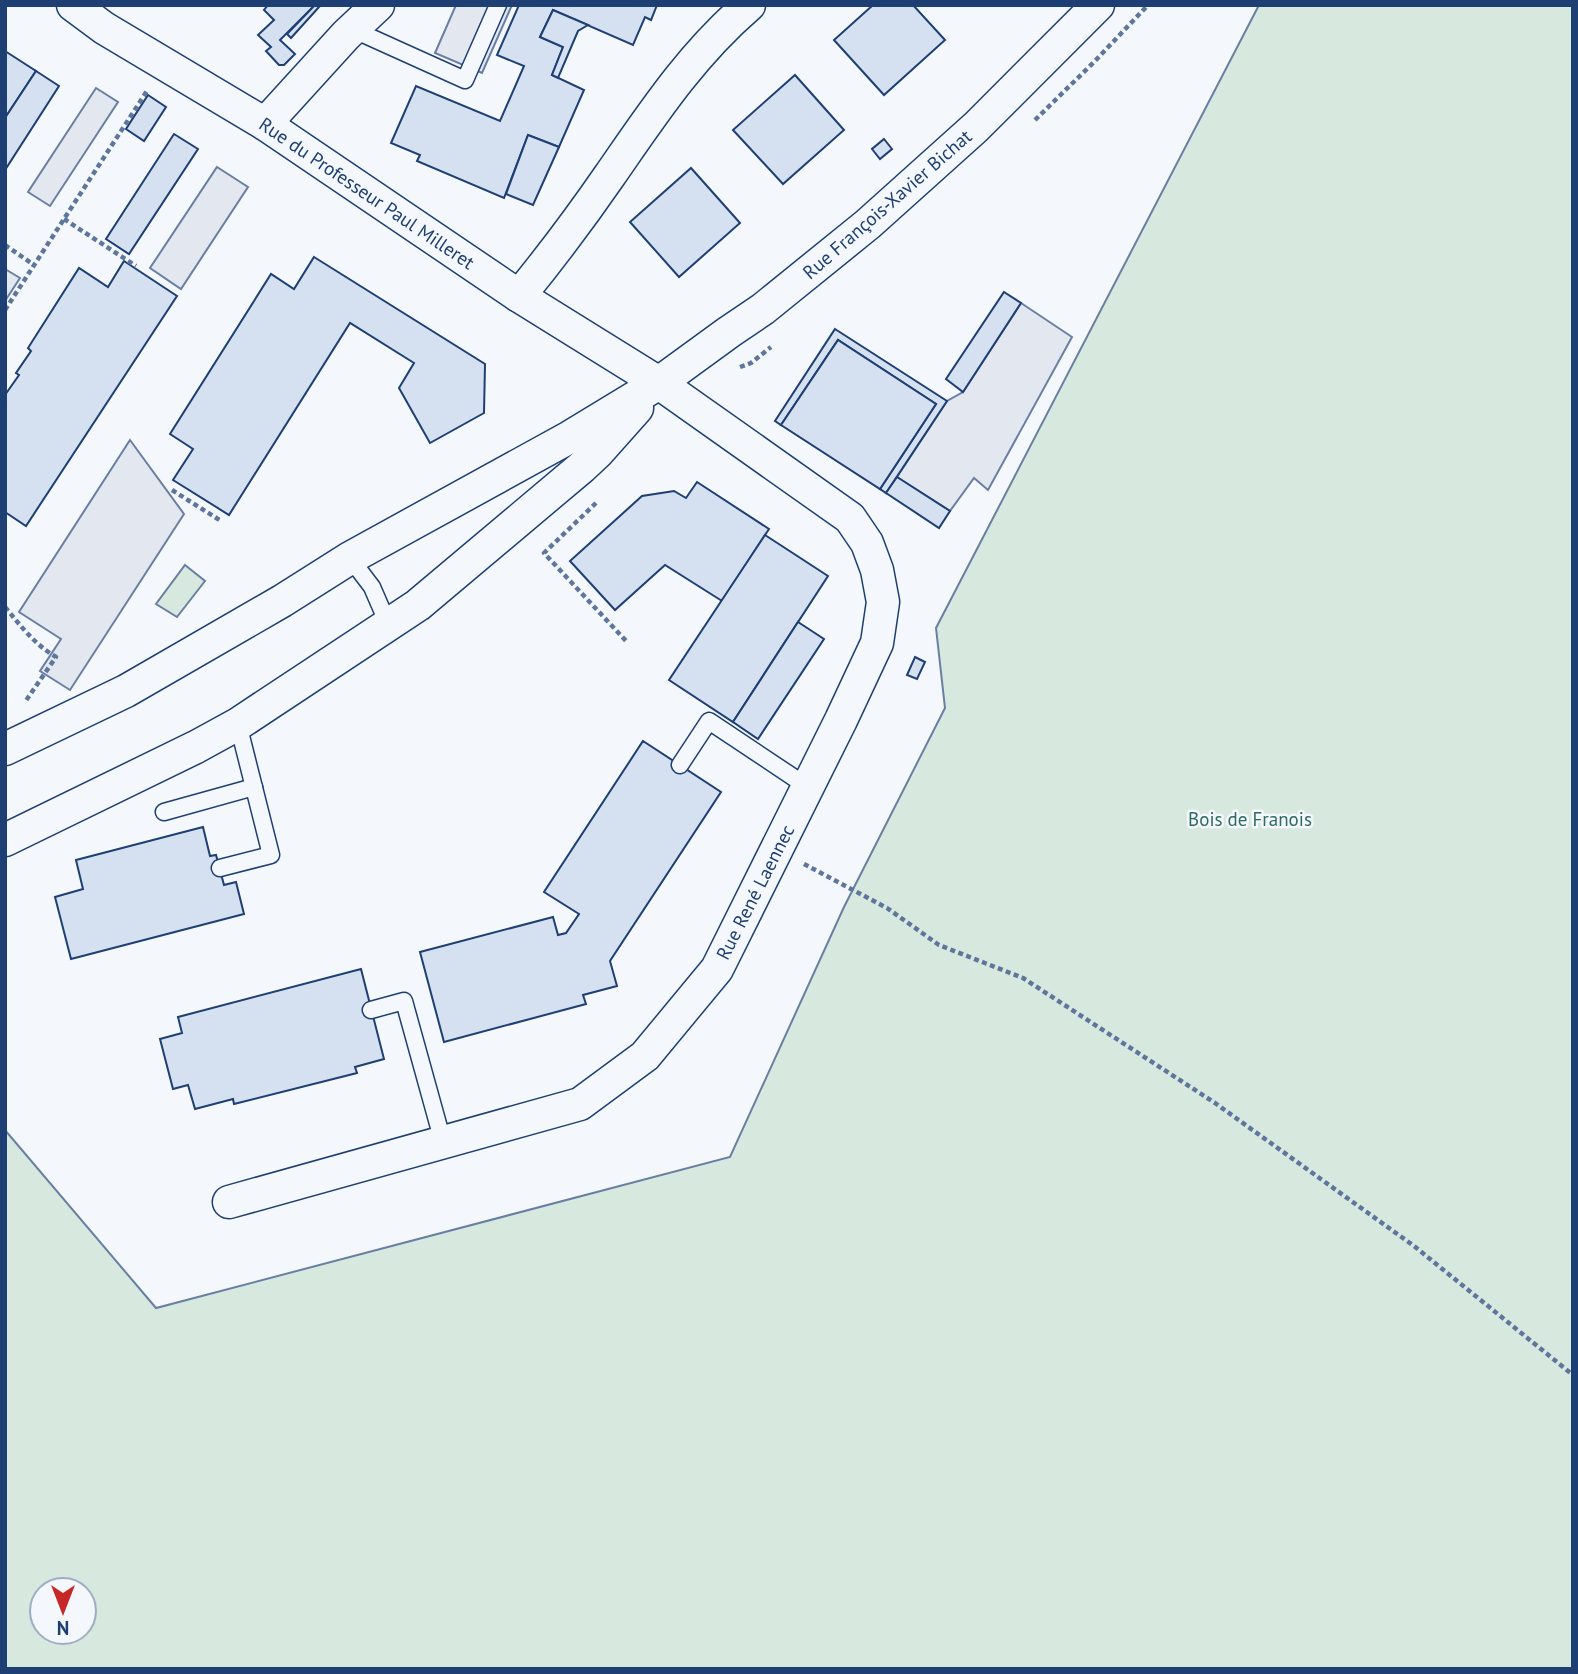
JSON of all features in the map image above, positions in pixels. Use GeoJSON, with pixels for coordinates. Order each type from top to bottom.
{"type":"FeatureCollection","features":[{"type":"Feature","properties":{"kind":"street","name":"Rue du Professeur Paul Milleret"},"geometry":{"type":"LineString","coordinates":[[73,5],[104,28],[265,124],[519,296],[659,383]]}},
{"type":"Feature","properties":{"kind":"street"},"geometry":{"type":"LineString","coordinates":[[265,124],[352,29],[378,5]]}},
{"type":"Feature","properties":{"kind":"street"},"geometry":{"type":"LineString","coordinates":[[519,296],[586,208],[662,99],[727,24],[750,5]]}},
{"type":"Feature","properties":{"kind":"street","name":"Rue François-Xavier Bichat"},"geometry":{"type":"LineString","coordinates":[[659,383],[762,309],[868,224],[976,127],[1098,5]]}},
{"type":"Feature","properties":{"kind":"street"},"geometry":{"type":"LineString","coordinates":[[5,750],[126,691],[282,601],[350,558],[570,437],[659,383]]}},
{"type":"Feature","properties":{"kind":"street"},"geometry":{"type":"LineString","coordinates":[[5,840],[197,747],[238,724],[418,605],[582,467],[659,383]]}},
{"type":"Feature","properties":{"kind":"street","name":"Rue René Laennec"},"geometry":{"type":"LineString","coordinates":[[229,1202],[580,1104],[645,1056],[717,968],[877,643],[883,602],[877,570],[867,543],[850,518],[659,383]]}},
{"type":"Feature","properties":{"kind":"lane"},"geometry":{"type":"LineString","coordinates":[[352,29],[464,80],[498,5]]}},
{"type":"Feature","properties":{"kind":"lane"},"geometry":{"type":"LineString","coordinates":[[350,558],[372,587],[388,624]]}},
{"type":"Feature","properties":{"kind":"lane"},"geometry":{"type":"LineString","coordinates":[[680,765],[709,721],[808,787]]}},
{"type":"Feature","properties":{"kind":"lane"},"geometry":{"type":"LineString","coordinates":[[220,868],[271,855],[238,724]]}},
{"type":"Feature","properties":{"kind":"lane"},"geometry":{"type":"LineString","coordinates":[[164,812],[254,787]]}},
{"type":"Feature","properties":{"kind":"lane"},"geometry":{"type":"LineString","coordinates":[[371,1010],[404,1001],[443,1142]]}},
{"type":"Feature","properties":{"kind":"path"},"geometry":{"type":"LineString","coordinates":[[5,310],[147,90]]}},
{"type":"Feature","properties":{"kind":"path"},"geometry":{"type":"LineString","coordinates":[[64,219],[136,266]]}},
{"type":"Feature","properties":{"kind":"path"},"geometry":{"type":"LineString","coordinates":[[5,245],[34,265]]}},
{"type":"Feature","properties":{"kind":"path"},"geometry":{"type":"LineString","coordinates":[[172,490],[221,521]]}},
{"type":"Feature","properties":{"kind":"path"},"geometry":{"type":"LineString","coordinates":[[599,499],[544,553],[627,642]]}},
{"type":"Feature","properties":{"kind":"path"},"geometry":{"type":"LineString","coordinates":[[5,607],[28,636],[56,657],[21,708]]}},
{"type":"Feature","properties":{"kind":"path"},"geometry":{"type":"LineString","coordinates":[[776,850],[887,908],[939,945],[1023,978],[1215,1103],[1414,1246],[1573,1375]]}},
{"type":"Feature","properties":{"kind":"green space","name":"Bois de Franois"},"geometry":{"type":"Polygon","coordinates":[[[1259,5],[1573,5],[1573,1669],[5,1669],[5,1130],[156,1308],[730,1157],[844,907],[945,708],[936,628],[1259,5]]]}},
{"type":"Feature","properties":{"kind":"green space"},"geometry":{"type":"Polygon","coordinates":[[[185,565],[205,581],[177,617],[156,604],[185,565]]]}},
{"type":"Feature","properties":{"kind":"shaded area"},"geometry":{"type":"Polygon","coordinates":[[[456,5],[512,5],[482,73],[435,53],[456,5]]]}},
{"type":"Feature","properties":{"kind":"shaded area"},"geometry":{"type":"Polygon","coordinates":[[[96,88],[118,102],[50,206],[28,192],[96,88]]]}},
{"type":"Feature","properties":{"kind":"shaded area"},"geometry":{"type":"Polygon","coordinates":[[[217,167],[248,187],[181,289],[150,268],[217,167]]]}},
{"type":"Feature","properties":{"kind":"shaded area"},"geometry":{"type":"Polygon","coordinates":[[[5,269],[20,278],[5,301],[5,269]]]}},
{"type":"Feature","properties":{"kind":"shaded area"},"geometry":{"type":"Polygon","coordinates":[[[1021,303],[1072,337],[988,490],[974,478],[950,511],[897,477],[947,401],[963,392],[1021,303]]]}},
{"type":"Feature","properties":{"kind":"shaded area"},"geometry":{"type":"Polygon","coordinates":[[[130,440],[184,514],[70,690],[40,671],[61,639],[19,612],[130,440]]]}},
{"type":"Feature","properties":{"kind":"building"},"geometry":{"type":"Polygon","coordinates":[[[268,5],[315,5],[280,40],[295,54],[284,65],[279,65],[266,51],[271,47],[258,35],[274,20],[264,10],[268,5]]]}},
{"type":"Feature","properties":{"kind":"building"},"geometry":{"type":"Polygon","coordinates":[[[315,5],[319,7],[291,38],[287,34],[315,5]]]}},
{"type":"Feature","properties":{"kind":"building"},"geometry":{"type":"Polygon","coordinates":[[[519,5],[657,5],[651,20],[645,17],[633,45],[553,10],[540,37],[563,47],[552,75],[584,90],[559,147],[528,135],[504,198],[417,161],[420,155],[391,143],[416,86],[500,121],[524,66],[497,55],[519,5]]]}},
{"type":"Feature","properties":{"kind":"building"},"geometry":{"type":"Polygon","coordinates":[[[873,5],[913,5],[945,40],[884,95],[834,40],[873,5]]]}},
{"type":"Feature","properties":{"kind":"building"},"geometry":{"type":"Polygon","coordinates":[[[553,10],[588,25],[578,31],[558,78],[552,75],[563,47],[540,37],[553,10]]]}},
{"type":"Feature","properties":{"kind":"building"},"geometry":{"type":"Polygon","coordinates":[[[5,51],[36,71],[5,118],[5,51]]]}},
{"type":"Feature","properties":{"kind":"building"},"geometry":{"type":"Polygon","coordinates":[[[36,71],[59,86],[5,170],[5,118],[36,71]]]}},
{"type":"Feature","properties":{"kind":"building"},"geometry":{"type":"Polygon","coordinates":[[[795,75],[844,130],[783,184],[733,130],[795,75]]]}},
{"type":"Feature","properties":{"kind":"building"},"geometry":{"type":"Polygon","coordinates":[[[148,95],[166,107],[144,141],[126,129],[148,95]]]}},
{"type":"Feature","properties":{"kind":"building"},"geometry":{"type":"Polygon","coordinates":[[[174,134],[198,149],[129,254],[106,239],[174,134]]]}},
{"type":"Feature","properties":{"kind":"building"},"geometry":{"type":"Polygon","coordinates":[[[528,135],[559,147],[533,205],[506,194],[528,135]]]}},
{"type":"Feature","properties":{"kind":"building"},"geometry":{"type":"Polygon","coordinates":[[[884,139],[892,149],[880,159],[872,149],[884,139]]]}},
{"type":"Feature","properties":{"kind":"building"},"geometry":{"type":"Polygon","coordinates":[[[691,168],[740,223],[679,277],[630,222],[691,168]]]}},
{"type":"Feature","properties":{"kind":"building"},"geometry":{"type":"Polygon","coordinates":[[[314,257],[485,364],[484,413],[430,443],[399,388],[414,363],[350,323],[229,515],[173,480],[193,449],[170,434],[271,274],[294,289],[314,257]]]}},
{"type":"Feature","properties":{"kind":"building"},"geometry":{"type":"Polygon","coordinates":[[[124,261],[177,296],[26,526],[5,512],[5,395],[31,351],[28,348],[79,268],[108,287],[124,261]]]}},
{"type":"Feature","properties":{"kind":"building"},"geometry":{"type":"Polygon","coordinates":[[[1004,292],[1021,303],[963,392],[946,379],[1004,292]]]}},
{"type":"Feature","properties":{"kind":"building"},"geometry":{"type":"Polygon","coordinates":[[[835,329],[947,401],[886,493],[880,489],[936,404],[838,340],[781,425],[775,421],[835,329]]]}},
{"type":"Feature","properties":{"kind":"building"},"geometry":{"type":"Polygon","coordinates":[[[838,340],[936,404],[880,489],[781,425],[838,340]]]}},
{"type":"Feature","properties":{"kind":"building"},"geometry":{"type":"Polygon","coordinates":[[[897,477],[950,511],[939,528],[886,493],[897,477]]]}},
{"type":"Feature","properties":{"kind":"building"},"geometry":{"type":"Polygon","coordinates":[[[697,482],[769,529],[722,601],[665,565],[615,610],[570,561],[642,496],[674,491],[686,498],[697,482]]]}},
{"type":"Feature","properties":{"kind":"building"},"geometry":{"type":"Polygon","coordinates":[[[765,535],[828,576],[733,722],[669,680],[765,535]]]}},
{"type":"Feature","properties":{"kind":"building"},"geometry":{"type":"Polygon","coordinates":[[[798,622],[824,639],[758,739],[733,722],[798,622]]]}},
{"type":"Feature","properties":{"kind":"building"},"geometry":{"type":"Polygon","coordinates":[[[915,657],[925,662],[917,679],[907,675],[915,657]]]}},
{"type":"Feature","properties":{"kind":"building"},"geometry":{"type":"Polygon","coordinates":[[[643,741],[721,792],[610,961],[617,986],[583,995],[586,1004],[444,1042],[420,952],[553,917],[558,935],[566,933],[579,914],[544,892],[643,741]]]}},
{"type":"Feature","properties":{"kind":"building"},"geometry":{"type":"Polygon","coordinates":[[[203,827],[210,856],[216,855],[224,885],[236,882],[244,914],[71,959],[55,897],[83,889],[76,860],[203,827]]]}},
{"type":"Feature","properties":{"kind":"building"},"geometry":{"type":"Polygon","coordinates":[[[361,969],[384,1059],[355,1067],[357,1073],[234,1104],[233,1099],[195,1109],[188,1085],[173,1089],[160,1039],[182,1033],[178,1017],[361,969]]]}}]}
